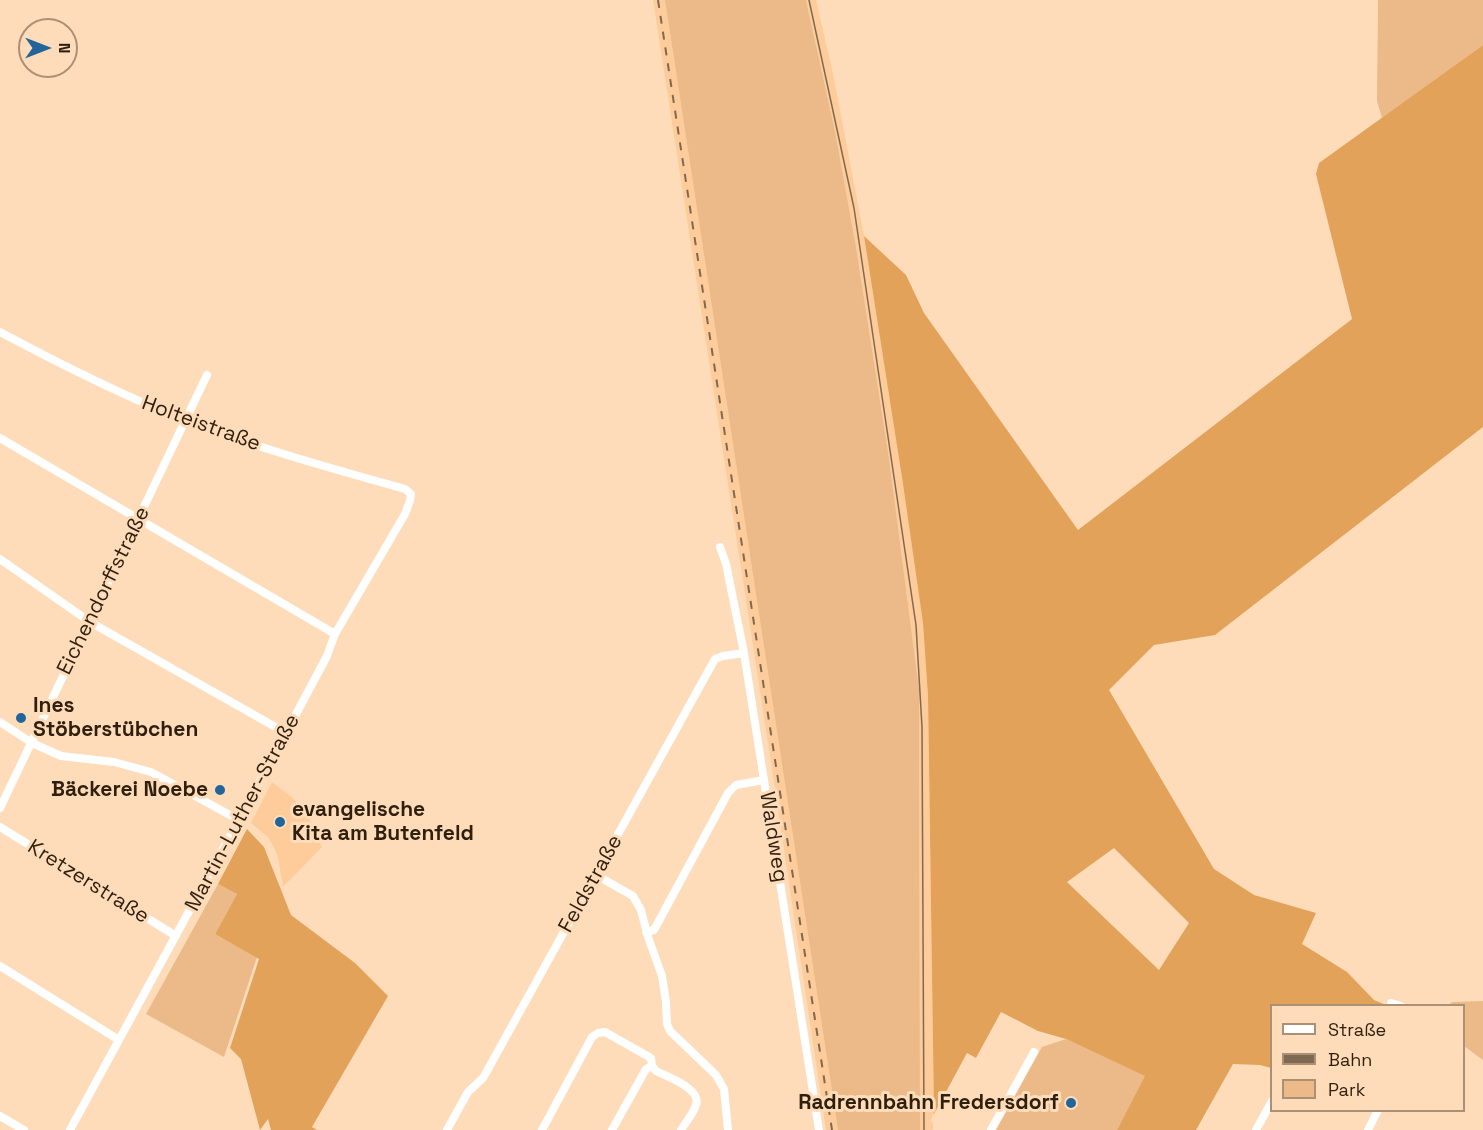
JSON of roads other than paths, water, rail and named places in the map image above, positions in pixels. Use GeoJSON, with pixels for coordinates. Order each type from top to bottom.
{"type":"FeatureCollection","features":[{"type":"Feature","properties":{"kind":"street","name":"Holteistraße"},"geometry":{"type":"LineString","coordinates":[[0,332],[75,372],[185,420],[317,464],[405,489],[411,494]]}},
{"type":"Feature","properties":{"kind":"street","name":"Eichendorffstraße"},"geometry":{"type":"LineString","coordinates":[[0,808],[207,375]]}},
{"type":"Feature","properties":{"kind":"street"},"geometry":{"type":"LineString","coordinates":[[0,438],[335,634]]}},
{"type":"Feature","properties":{"kind":"street","name":"Martin-Luther-Straße"},"geometry":{"type":"LineString","coordinates":[[70,1130],[286,733],[327,656],[335,634],[405,514],[411,494]]}},
{"type":"Feature","properties":{"kind":"street","name":"Waldweg"},"geometry":{"type":"LineString","coordinates":[[720,547],[726,564],[744,653],[819,1130]]}},
{"type":"Feature","properties":{"kind":"street"},"geometry":{"type":"LineString","coordinates":[[0,559],[90,622],[286,733]]}},
{"type":"Feature","properties":{"kind":"street","name":"Feldstraße"},"geometry":{"type":"LineString","coordinates":[[447,1130],[468,1092],[487,1071],[715,660],[723,656],[744,653]]}},
{"type":"Feature","properties":{"kind":"street"},"geometry":{"type":"LineString","coordinates":[[0,722],[32,742],[61,756],[114,762],[151,772],[239,820]]}},
{"type":"Feature","properties":{"kind":"street"},"geometry":{"type":"LineString","coordinates":[[646,932],[654,930],[728,793],[736,786],[764,780]]}},
{"type":"Feature","properties":{"kind":"street","name":"Kretzerstraße"},"geometry":{"type":"LineString","coordinates":[[0,827],[176,936]]}},
{"type":"Feature","properties":{"kind":"street"},"geometry":{"type":"LineString","coordinates":[[596,875],[633,896],[641,910],[646,932],[662,976],[669,1030],[716,1075],[724,1089],[728,1130]]}},
{"type":"Feature","properties":{"kind":"street"},"geometry":{"type":"LineString","coordinates":[[0,966],[119,1040]]}},
{"type":"Feature","properties":{"kind":"street"},"geometry":{"type":"LineString","coordinates":[[1391,1003],[1396,1004]]}},
{"type":"Feature","properties":{"kind":"street"},"geometry":{"type":"LineString","coordinates":[[542,1130],[592,1037],[605,1032],[652,1062],[656,1071],[693,1091],[697,1098],[696,1105],[681,1130]]}},
{"type":"Feature","properties":{"kind":"street"},"geometry":{"type":"LineString","coordinates":[[991,1130],[1034,1052]]}},
{"type":"Feature","properties":{"kind":"street"},"geometry":{"type":"LineString","coordinates":[[612,1130],[652,1062]]}},
{"type":"Feature","properties":{"kind":"street"},"geometry":{"type":"LineString","coordinates":[[1256,1130],[1270,1105]]}},
{"type":"Feature","properties":{"kind":"street"},"geometry":{"type":"LineString","coordinates":[[1368,1130],[1377,1112]]}},
{"type":"Feature","properties":{"kind":"street"},"geometry":{"type":"LineString","coordinates":[[0,1116],[24,1130]]}},
{"type":"Feature","properties":{"kind":"tram line"},"geometry":{"type":"LineString","coordinates":[[809,0],[854,208],[916,625],[922,727],[924,1130]]}},
{"type":"Feature","properties":{"kind":"railway"},"geometry":{"type":"LineString","coordinates":[[658,0],[832,1130]]}},
{"type":"Feature","properties":{"kind":"place","name":"Ines Stöberstübchen"},"geometry":{"type":"Point","coordinates":[21,718]}},
{"type":"Feature","properties":{"kind":"place","name":"Bäckerei Noebe"},"geometry":{"type":"Point","coordinates":[220,790]}},
{"type":"Feature","properties":{"kind":"place","name":"evangelische Kita am Butenfeld"},"geometry":{"type":"Point","coordinates":[280,822]}},
{"type":"Feature","properties":{"kind":"place","name":"Radrennbahn Fredersdorf"},"geometry":{"type":"Point","coordinates":[1071,1103]}}]}
